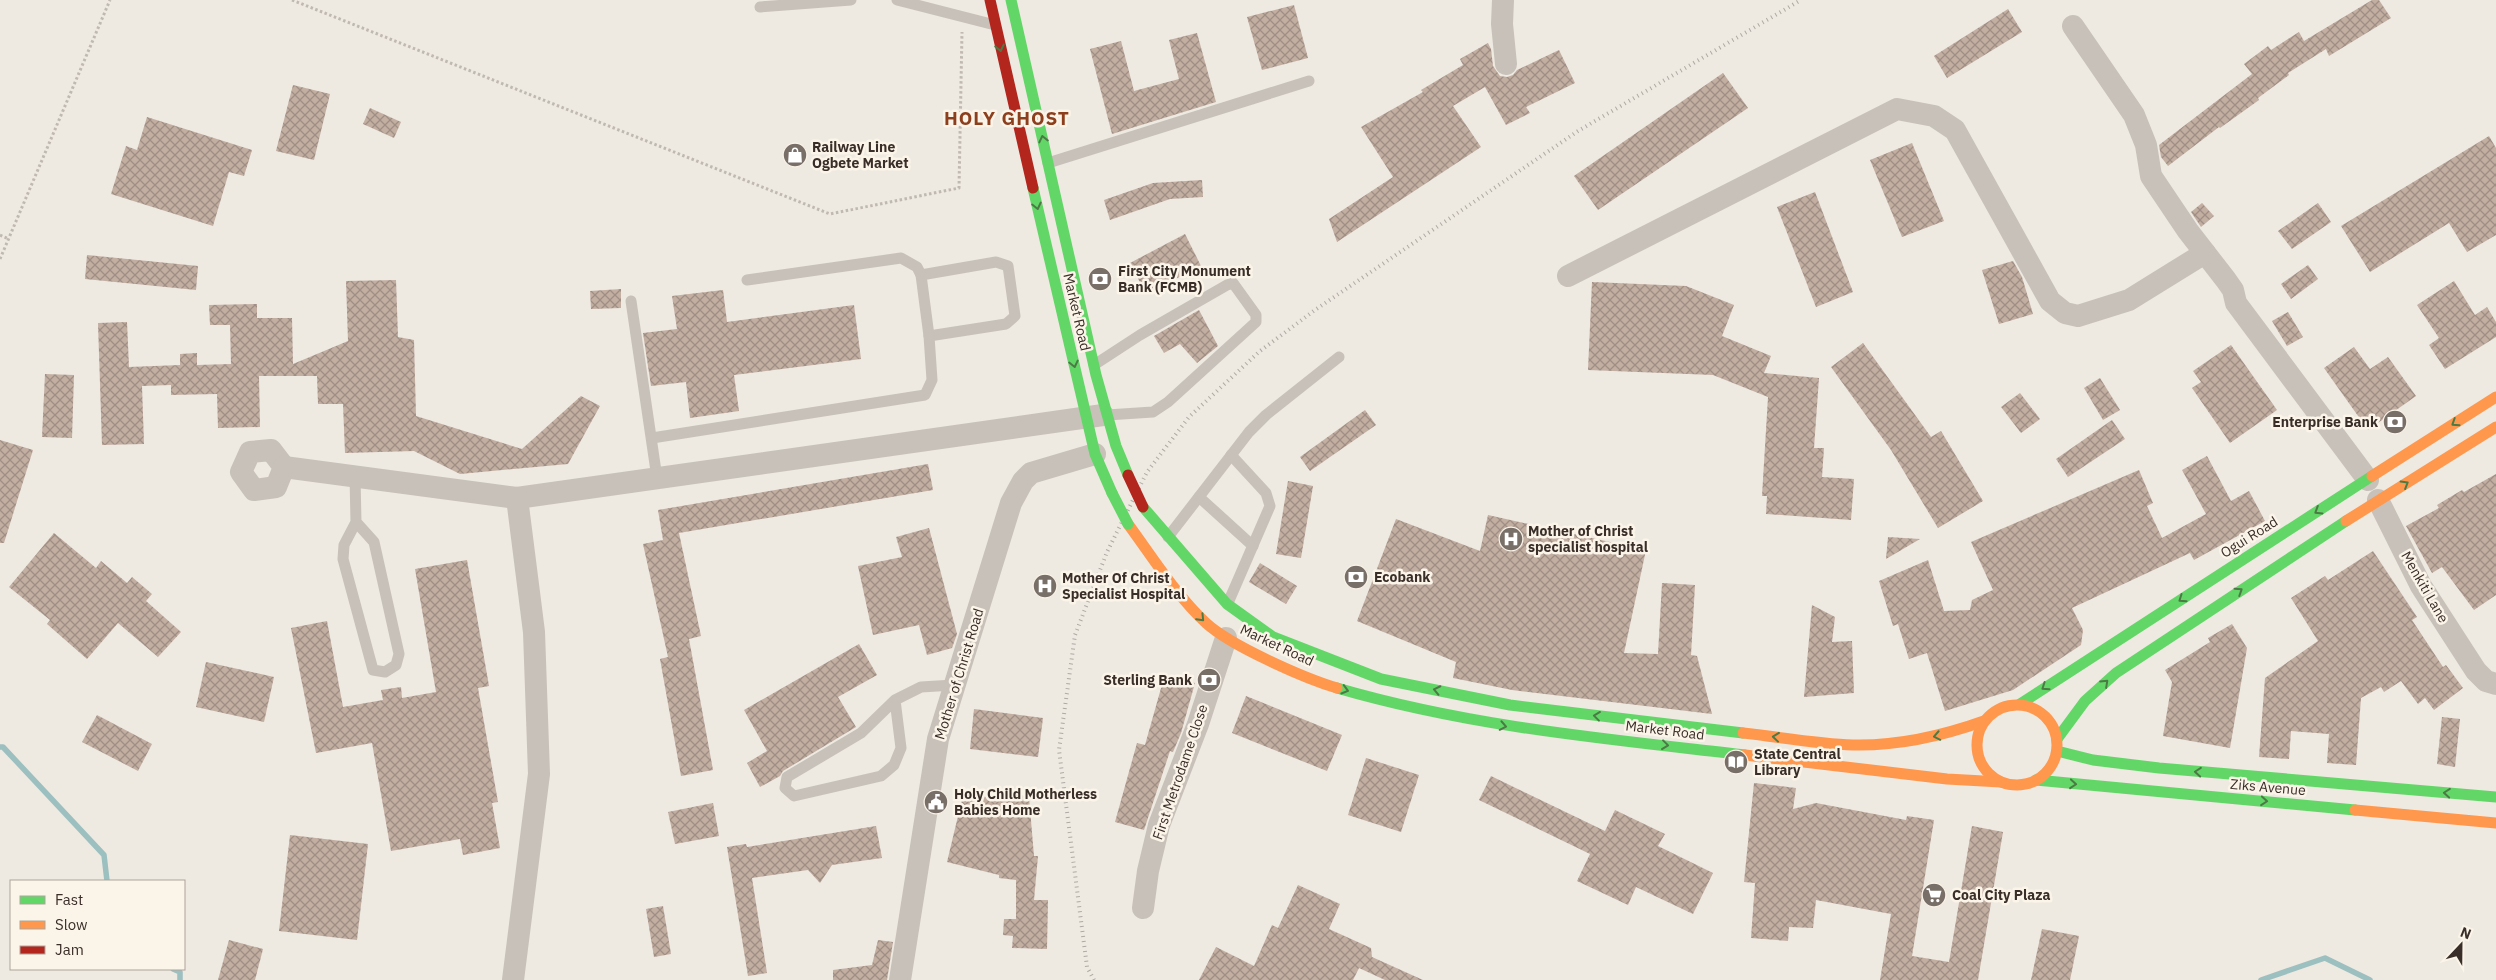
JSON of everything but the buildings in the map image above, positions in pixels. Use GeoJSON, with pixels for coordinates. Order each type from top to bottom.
{"type":"FeatureCollection","features":[{"type":"Feature","properties":{"kind":"main road","name":"Market Road"},"geometry":{"type":"LineString","coordinates":[[990,0],[1097,416],[1116,446],[1143,507],[1227,604],[1273,636],[1381,679],[1510,705],[1705,730],[1854,745],[1902,742],[1944,735],[1984,721]]}},
{"type":"Feature","properties":{"kind":"main road","name":"Market Road"},"geometry":{"type":"LineString","coordinates":[[1011,0],[1094,366],[1097,416],[1095,454],[1128,524],[1184,600],[1208,625],[1251,652],[1331,686],[1393,704],[1515,728],[1947,779],[2000,782]]}},
{"type":"Feature","properties":{"kind":"main road","name":"Ogui Road"},"geometry":{"type":"LineString","coordinates":[[2020,704],[2218,574],[2496,397]]}},
{"type":"Feature","properties":{"kind":"main road"},"geometry":{"type":"LineString","coordinates":[[2058,739],[2085,701],[2116,673],[2378,500],[2496,427]]}},
{"type":"Feature","properties":{"kind":"main road"},"geometry":{"type":"LineString","coordinates":[[2020,704],[2034,708],[2045,715],[2053,726],[2058,739],[2057,751],[2046,773],[2036,780],[2025,784],[2000,782],[1983,766],[1978,755],[1978,738],[1984,721],[2000,708],[2020,704]]}},
{"type":"Feature","properties":{"kind":"main road","name":"Ziks Avenue"},"geometry":{"type":"LineString","coordinates":[[2057,751],[2092,760],[2159,768],[2496,796]]}},
{"type":"Feature","properties":{"kind":"main road","name":"Ziks Avenue"},"geometry":{"type":"LineString","coordinates":[[2036,780],[2496,823]]}},
{"type":"Feature","properties":{"kind":"street"},"geometry":{"type":"LineString","coordinates":[[1503,0],[1502,24],[1506,64]]}},
{"type":"Feature","properties":{"kind":"street"},"geometry":{"type":"LineString","coordinates":[[2073,26],[2134,116],[2146,145],[2151,176],[2233,290],[2236,303],[2368,480]]}},
{"type":"Feature","properties":{"kind":"street"},"geometry":{"type":"LineString","coordinates":[[1568,276],[1898,109],[1934,116],[1955,130],[2050,301],[2065,313],[2078,316],[2129,300],[2206,253]]}},
{"type":"Feature","properties":{"kind":"street"},"geometry":{"type":"LineString","coordinates":[[284,467],[517,498],[1097,416]]}},
{"type":"Feature","properties":{"kind":"street","name":"Mother of Christ Road"},"geometry":{"type":"LineString","coordinates":[[900,980],[938,738],[1011,503],[1023,481],[1030,473],[1095,454]]}},
{"type":"Feature","properties":{"kind":"street"},"geometry":{"type":"LineString","coordinates":[[513,980],[539,774],[534,632],[517,498]]}},
{"type":"Feature","properties":{"kind":"street","name":"Menkiti Lane"},"geometry":{"type":"LineString","coordinates":[[2378,500],[2421,586],[2476,671],[2486,681],[2496,684]]}},
{"type":"Feature","properties":{"kind":"street","name":"First Metrodame Close"},"geometry":{"type":"LineString","coordinates":[[1143,908],[1148,871],[1159,825],[1198,724],[1226,638]]}},
{"type":"Feature","properties":{"kind":"lane"},"geometry":{"type":"LineString","coordinates":[[760,7],[851,0]]}},
{"type":"Feature","properties":{"kind":"lane"},"geometry":{"type":"LineString","coordinates":[[897,0],[995,25]]}},
{"type":"Feature","properties":{"kind":"lane"},"geometry":{"type":"LineString","coordinates":[[1048,163],[1309,81]]}},
{"type":"Feature","properties":{"kind":"lane"},"geometry":{"type":"LineString","coordinates":[[652,438],[925,395],[932,380],[929,336],[921,275],[917,267],[901,258],[747,280]]}},
{"type":"Feature","properties":{"kind":"lane"},"geometry":{"type":"LineString","coordinates":[[921,275],[996,262],[1008,266],[1015,316],[1006,324],[929,336]]}},
{"type":"Feature","properties":{"kind":"lane"},"geometry":{"type":"LineString","coordinates":[[1094,366],[1140,335],[1233,283],[1256,315],[1256,322],[1168,402],[1153,412],[1097,416]]}},
{"type":"Feature","properties":{"kind":"lane"},"geometry":{"type":"LineString","coordinates":[[631,301],[657,478]]}},
{"type":"Feature","properties":{"kind":"lane"},"geometry":{"type":"LineString","coordinates":[[1168,537],[1249,432],[1266,415],[1340,357]]}},
{"type":"Feature","properties":{"kind":"lane"},"geometry":{"type":"LineString","coordinates":[[1227,604],[1270,506],[1269,499],[1232,455]]}},
{"type":"Feature","properties":{"kind":"lane"},"geometry":{"type":"LineString","coordinates":[[355,476],[356,522],[344,545],[343,559],[373,670],[386,672],[396,665],[399,654],[374,542],[356,522]]}},
{"type":"Feature","properties":{"kind":"lane"},"geometry":{"type":"LineString","coordinates":[[1199,497],[1253,546]]}},
{"type":"Feature","properties":{"kind":"lane"},"geometry":{"type":"LineString","coordinates":[[895,700],[901,748],[894,765],[881,776],[794,796],[785,788],[787,777],[861,733],[895,700],[921,687],[954,685]]}},
{"type":"Feature","properties":{"kind":"path"},"geometry":{"type":"LineString","coordinates":[[0,259],[110,0]]}},
{"type":"Feature","properties":{"kind":"path"},"geometry":{"type":"LineString","coordinates":[[292,0],[830,214],[960,188],[963,17]]}},
{"type":"Feature","properties":{"kind":"path"},"geometry":{"type":"LineString","coordinates":[[0,235],[10,239]]}},
{"type":"Feature","properties":{"kind":"waterway"},"geometry":{"type":"LineString","coordinates":[[0,747],[3,747],[104,855],[107,880]]}},
{"type":"Feature","properties":{"kind":"waterway"},"geometry":{"type":"LineString","coordinates":[[2261,980],[2325,958],[2370,980]]}},
{"type":"Feature","properties":{"kind":"waterway"},"geometry":{"type":"LineString","coordinates":[[175,970],[180,972],[180,980]]}},
{"type":"Feature","properties":{"kind":"railway"},"geometry":{"type":"LineString","coordinates":[[1094,980],[1087,967],[1059,750],[1075,635],[1107,552],[1147,472],[1189,417],[1260,351],[1315,310],[1578,131],[1801,0]]}},
{"type":"Feature","properties":{"kind":"traffic: fast"},"geometry":{"type":"LineString","coordinates":[[1011,0],[1096,375],[1116,446],[1128,475]]}},
{"type":"Feature","properties":{"kind":"traffic: fast"},"geometry":{"type":"LineString","coordinates":[[1033,188],[1095,454],[1112,493]]}},
{"type":"Feature","properties":{"kind":"traffic: fast"},"geometry":{"type":"LineString","coordinates":[[2020,704],[2372,476]]}},
{"type":"Feature","properties":{"kind":"traffic: fast"},"geometry":{"type":"LineString","coordinates":[[1112,493],[1128,524]]}},
{"type":"Feature","properties":{"kind":"traffic: fast"},"geometry":{"type":"LineString","coordinates":[[1143,507],[1227,604],[1273,637],[1381,679],[1510,705],[1743,733]]}},
{"type":"Feature","properties":{"kind":"traffic: fast"},"geometry":{"type":"LineString","coordinates":[[2057,739],[2085,701],[2116,673],[2346,521]]}},
{"type":"Feature","properties":{"kind":"traffic: fast"},"geometry":{"type":"LineString","coordinates":[[1337,688],[1438,713],[1489,722],[1591,737],[1745,755]]}},
{"type":"Feature","properties":{"kind":"traffic: fast"},"geometry":{"type":"LineString","coordinates":[[2057,751],[2093,760],[2159,768],[2496,797]]}},
{"type":"Feature","properties":{"kind":"traffic: fast"},"geometry":{"type":"LineString","coordinates":[[2036,780],[2355,810]]}},
{"type":"Feature","properties":{"kind":"traffic: slow"},"geometry":{"type":"LineString","coordinates":[[2372,476],[2496,397]]}},
{"type":"Feature","properties":{"kind":"traffic: slow"},"geometry":{"type":"LineString","coordinates":[[2346,521],[2496,427]]}},
{"type":"Feature","properties":{"kind":"traffic: slow"},"geometry":{"type":"LineString","coordinates":[[1128,524],[1175,588],[1195,612],[1217,632],[1268,660],[1337,688]]}},
{"type":"Feature","properties":{"kind":"traffic: slow"},"geometry":{"type":"LineString","coordinates":[[2017,705],[2032,708],[2045,717],[2054,730],[2057,745],[2054,760],[2045,773],[2032,782],[2017,785],[2002,782],[1989,773],[1980,760],[1977,745],[1980,730],[1989,717],[2002,708],[2017,705]]}},
{"type":"Feature","properties":{"kind":"traffic: slow"},"geometry":{"type":"LineString","coordinates":[[1743,733],[1826,743],[1870,745],[1920,739],[1984,721]]}},
{"type":"Feature","properties":{"kind":"traffic: slow"},"geometry":{"type":"LineString","coordinates":[[1745,755],[1947,779],[2001,782]]}},
{"type":"Feature","properties":{"kind":"traffic: slow"},"geometry":{"type":"LineString","coordinates":[[2355,810],[2496,823]]}},
{"type":"Feature","properties":{"kind":"traffic: jam"},"geometry":{"type":"LineString","coordinates":[[990,0],[1033,188]]}},
{"type":"Feature","properties":{"kind":"traffic: jam"},"geometry":{"type":"LineString","coordinates":[[1128,475],[1143,507]]}},
{"type":"Feature","properties":{"kind":"place","name":"Railway Line Ogbete Market"},"geometry":{"type":"Point","coordinates":[795,155]}},
{"type":"Feature","properties":{"kind":"place","name":"First City Monument Bank (FCMB)"},"geometry":{"type":"Point","coordinates":[1100,279]}},
{"type":"Feature","properties":{"kind":"place","name":"Enterprise Bank"},"geometry":{"type":"Point","coordinates":[2395,422]}},
{"type":"Feature","properties":{"kind":"place","name":"Mother of Christ specialist hospital"},"geometry":{"type":"Point","coordinates":[1511,539]}},
{"type":"Feature","properties":{"kind":"place","name":"Ecobank"},"geometry":{"type":"Point","coordinates":[1356,577]}},
{"type":"Feature","properties":{"kind":"place","name":"Mother Of Christ Specialist Hospital"},"geometry":{"type":"Point","coordinates":[1045,586]}},
{"type":"Feature","properties":{"kind":"place","name":"Sterling Bank"},"geometry":{"type":"Point","coordinates":[1209,680]}},
{"type":"Feature","properties":{"kind":"place","name":"State Central Library"},"geometry":{"type":"Point","coordinates":[1736,762]}},
{"type":"Feature","properties":{"kind":"place","name":"Holy Child Motherless Babies Home"},"geometry":{"type":"Point","coordinates":[936,802]}},
{"type":"Feature","properties":{"kind":"place","name":"Coal City Plaza"},"geometry":{"type":"Point","coordinates":[1934,895]}},
{"type":"Feature","properties":{"kind":"district","name":"HOLY GHOST"},"geometry":{"type":"Point","coordinates":[1007,118]}}]}
